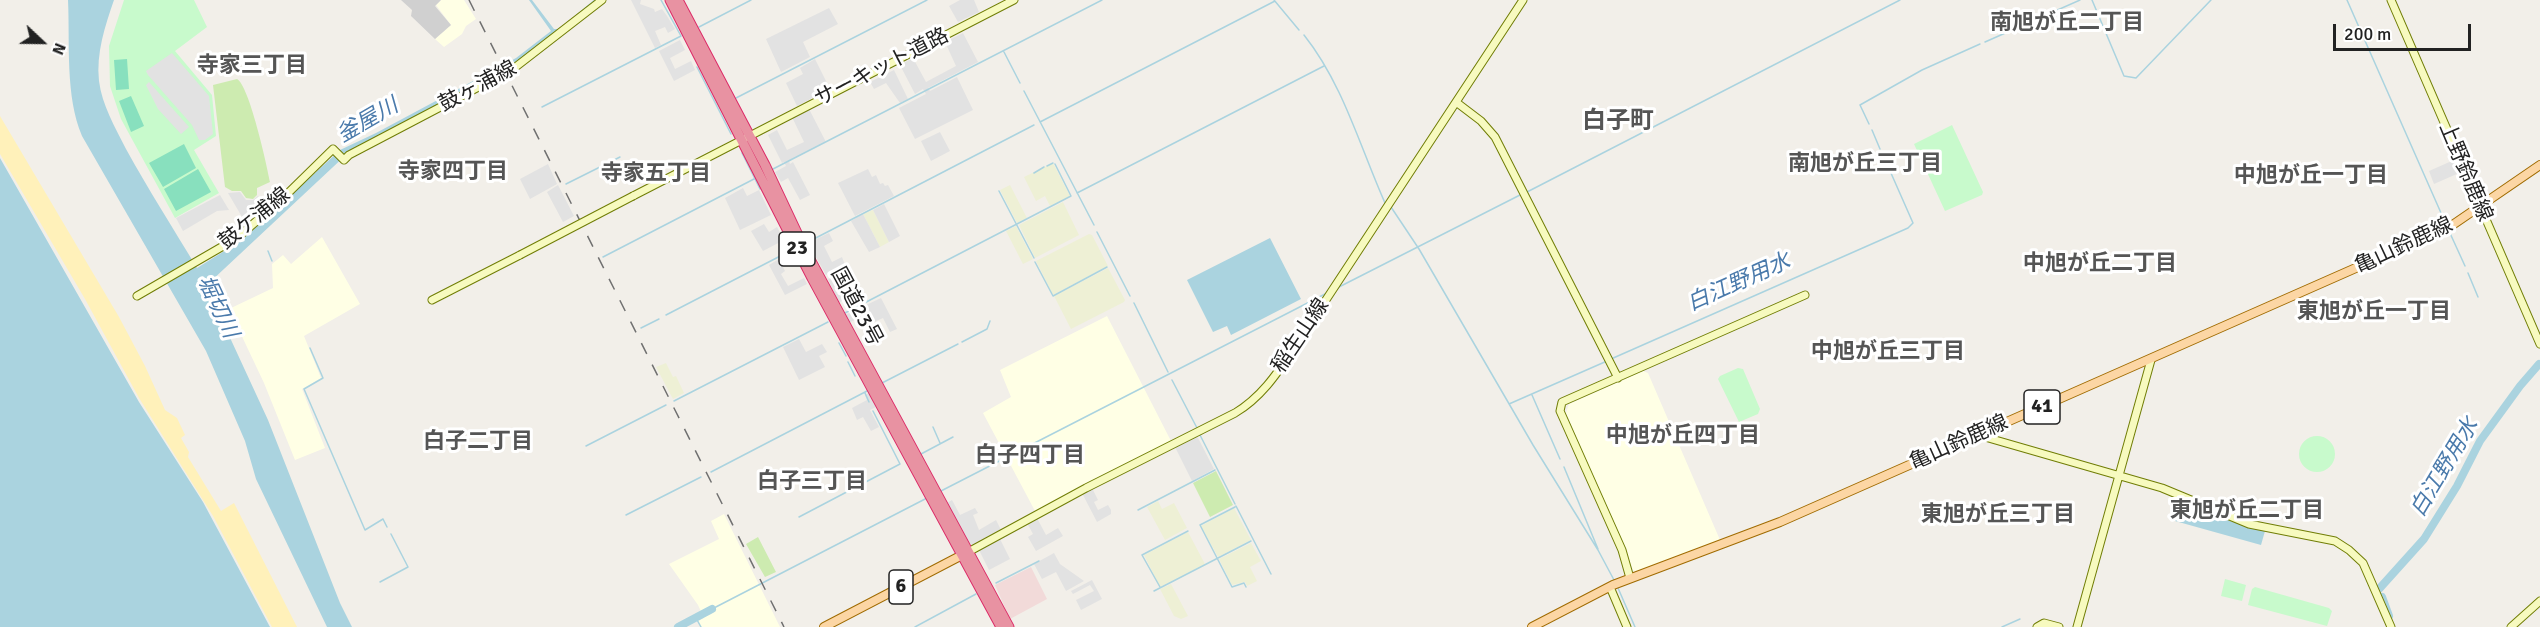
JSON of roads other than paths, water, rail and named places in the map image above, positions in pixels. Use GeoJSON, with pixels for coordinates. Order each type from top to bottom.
{"type":"FeatureCollection","features":[{"type":"Feature","properties":{"kind":"highway","name":"国道23号"},"geometry":{"type":"LineString","coordinates":[[670,0],[746,138]]}},
{"type":"Feature","properties":{"kind":"highway","name":"国道23号"},"geometry":{"type":"LineString","coordinates":[[678,0],[812,278],[1009,627]]}},
{"type":"Feature","properties":{"kind":"highway","name":"国道23号"},"geometry":{"type":"LineString","coordinates":[[966,553],[1001,627]]}},
{"type":"Feature","properties":{"kind":"main road","name":"亀山鈴鹿線"},"geometry":{"type":"LineString","coordinates":[[1533,627],[1629,578],[1771,525],[2151,360],[2451,226],[2540,165]]}},
{"type":"Feature","properties":{"kind":"main road","name":"6"},"geometry":{"type":"LineString","coordinates":[[824,627],[966,553]]}},
{"type":"Feature","properties":{"kind":"street","name":"鼓ヶ浦線"},"geometry":{"type":"LineString","coordinates":[[334,151],[343,160],[513,69],[603,0]]}},
{"type":"Feature","properties":{"kind":"street","name":"サーキット道路"},"geometry":{"type":"LineString","coordinates":[[432,300],[1014,0]]}},
{"type":"Feature","properties":{"kind":"street","name":"稲生山線"},"geometry":{"type":"LineString","coordinates":[[966,553],[1246,406],[1271,381],[1523,0]]}},
{"type":"Feature","properties":{"kind":"street","name":"上野鈴鹿線"},"geometry":{"type":"LineString","coordinates":[[2391,0],[2540,344]]}},
{"type":"Feature","properties":{"kind":"street"},"geometry":{"type":"LineString","coordinates":[[1456,102],[1489,129],[1618,378]]}},
{"type":"Feature","properties":{"kind":"street","name":"鼓ケ浦線"},"geometry":{"type":"LineString","coordinates":[[137,296],[237,238],[334,151]]}},
{"type":"Feature","properties":{"kind":"street"},"geometry":{"type":"LineString","coordinates":[[1629,578],[1622,550],[1560,409],[1562,402],[1805,295]]}},
{"type":"Feature","properties":{"kind":"street"},"geometry":{"type":"LineString","coordinates":[[2077,627],[2151,360]]}},
{"type":"Feature","properties":{"kind":"street"},"geometry":{"type":"LineString","coordinates":[[1978,435],[2162,488],[2248,524],[2326,539],[2342,545],[2363,563],[2391,627]]}},
{"type":"Feature","properties":{"kind":"street"},"geometry":{"type":"LineString","coordinates":[[1610,587],[1627,627]]}},
{"type":"Feature","properties":{"kind":"street"},"geometry":{"type":"LineString","coordinates":[[2511,627],[2540,601]]}},
{"type":"Feature","properties":{"kind":"street"},"geometry":{"type":"LineString","coordinates":[[2037,627],[2044,623],[2060,627]]}},
{"type":"Feature","properties":{"kind":"water"},"geometry":{"type":"Polygon","coordinates":[[[68,0],[114,0],[100,50],[98,71],[103,99],[126,149],[197,268],[242,240],[340,150],[516,58],[551,31],[529,0],[532,0],[554,29],[565,29],[530,56],[348,153],[209,283],[208,290],[268,420],[340,603],[352,627],[327,627],[256,479],[245,441],[206,351],[82,136],[71,87],[68,0]]]}},
{"type":"Feature","properties":{"kind":"water"},"geometry":{"type":"Polygon","coordinates":[[[0,158],[139,402],[203,502],[270,627],[0,627],[0,158]]]}},
{"type":"Feature","properties":{"kind":"water"},"geometry":{"type":"Polygon","coordinates":[[[1270,238],[1301,299],[1231,335],[1227,326],[1213,332],[1187,280],[1270,238]]]}},
{"type":"Feature","properties":{"kind":"water"},"geometry":{"type":"Polygon","coordinates":[[[2181,500],[2230,521],[2265,531],[2261,545],[2175,521],[2181,500]]]}},
{"type":"Feature","properties":{"kind":"waterway"},"geometry":{"type":"LineString","coordinates":[[571,20],[595,0]]}},
{"type":"Feature","properties":{"kind":"waterway"},"geometry":{"type":"LineString","coordinates":[[542,107],[681,36],[661,0]]}},
{"type":"Feature","properties":{"kind":"waterway"},"geometry":{"type":"LineString","coordinates":[[699,27],[751,0]]}},
{"type":"Feature","properties":{"kind":"waterway"},"geometry":{"type":"LineString","coordinates":[[736,98],[927,0]]}},
{"type":"Feature","properties":{"kind":"waterway"},"geometry":{"type":"LineString","coordinates":[[773,169],[1102,0]]}},
{"type":"Feature","properties":{"kind":"waterway"},"geometry":{"type":"LineString","coordinates":[[1274,0],[1299,30]]}},
{"type":"Feature","properties":{"kind":"waterway"},"geometry":{"type":"LineString","coordinates":[[1527,192],[1900,0]]}},
{"type":"Feature","properties":{"kind":"waterway","name":"白江野用水"},"geometry":{"type":"LineString","coordinates":[[1985,42],[2080,0]]}},
{"type":"Feature","properties":{"kind":"waterway","name":"白江野用水"},"geometry":{"type":"LineString","coordinates":[[2092,0],[2124,76],[2136,78],[2211,0]]}},
{"type":"Feature","properties":{"kind":"waterway","name":"白江野用水"},"geometry":{"type":"LineString","coordinates":[[2347,0],[2445,222]]}},
{"type":"Feature","properties":{"kind":"waterway"},"geometry":{"type":"LineString","coordinates":[[1040,122],[1275,1]]}},
{"type":"Feature","properties":{"kind":"waterway"},"geometry":{"type":"LineString","coordinates":[[1304,35],[1330,74],[1350,116],[1385,203]]}},
{"type":"Feature","properties":{"kind":"waterway","name":"白江野用水"},"geometry":{"type":"LineString","coordinates":[[1869,124],[1860,105],[1922,70],[1980,44]]}},
{"type":"Feature","properties":{"kind":"waterway"},"geometry":{"type":"LineString","coordinates":[[1004,52],[1020,83]]}},
{"type":"Feature","properties":{"kind":"waterway"},"geometry":{"type":"LineString","coordinates":[[1077,193],[1324,66]]}},
{"type":"Feature","properties":{"kind":"waterway"},"geometry":{"type":"LineString","coordinates":[[697,67],[731,134]]}},
{"type":"Feature","properties":{"kind":"waterway"},"geometry":{"type":"LineString","coordinates":[[1024,91],[1094,225]]}},
{"type":"Feature","properties":{"kind":"waterway"},"geometry":{"type":"LineString","coordinates":[[808,242],[1034,125]]}},
{"type":"Feature","properties":{"kind":"waterway","name":"白江野用水"},"geometry":{"type":"LineString","coordinates":[[1872,130],[1880,149]]}},
{"type":"Feature","properties":{"kind":"waterway"},"geometry":{"type":"LineString","coordinates":[[742,153],[760,189]]}},
{"type":"Feature","properties":{"kind":"waterway","name":"白江野用水"},"geometry":{"type":"LineString","coordinates":[[1611,359],[1908,228],[1913,223],[1883,155]]}},
{"type":"Feature","properties":{"kind":"waterway"},"geometry":{"type":"LineString","coordinates":[[566,184],[620,157]]}},
{"type":"Feature","properties":{"kind":"waterway"},"geometry":{"type":"LineString","coordinates":[[1047,166],[1053,163]]}},
{"type":"Feature","properties":{"kind":"waterway"},"geometry":{"type":"LineString","coordinates":[[845,313],[1071,196],[1055,164]]}},
{"type":"Feature","properties":{"kind":"waterway"},"geometry":{"type":"LineString","coordinates":[[1034,173],[1044,167]]}},
{"type":"Feature","properties":{"kind":"waterway"},"geometry":{"type":"LineString","coordinates":[[603,257],[754,179]]}},
{"type":"Feature","properties":{"kind":"waterway"},"geometry":{"type":"LineString","coordinates":[[999,191],[1034,258]]}},
{"type":"Feature","properties":{"kind":"waterway"},"geometry":{"type":"LineString","coordinates":[[1337,288],[1520,195]]}},
{"type":"Feature","properties":{"kind":"waterway"},"geometry":{"type":"LineString","coordinates":[[1391,207],[1419,249],[1614,580]]}},
{"type":"Feature","properties":{"kind":"waterway","name":"白江野用水"},"geometry":{"type":"LineString","coordinates":[[2449,231],[2465,266]]}},
{"type":"Feature","properties":{"kind":"waterway"},"geometry":{"type":"LineString","coordinates":[[1097,232],[1130,296]]}},
{"type":"Feature","properties":{"kind":"waterway"},"geometry":{"type":"LineString","coordinates":[[268,251],[272,261]]}},
{"type":"Feature","properties":{"kind":"waterway"},"geometry":{"type":"LineString","coordinates":[[666,315],[790,251]]}},
{"type":"Feature","properties":{"kind":"waterway"},"geometry":{"type":"LineString","coordinates":[[1035,262],[1053,296],[1107,267]]}},
{"type":"Feature","properties":{"kind":"waterway","name":"白江野用水"},"geometry":{"type":"LineString","coordinates":[[2468,273],[2478,297]]}},
{"type":"Feature","properties":{"kind":"waterway"},"geometry":{"type":"LineString","coordinates":[[939,492],[1327,293]]}},
{"type":"Feature","properties":{"kind":"waterway"},"geometry":{"type":"LineString","coordinates":[[1134,303],[1168,372]]}},
{"type":"Feature","properties":{"kind":"waterway"},"geometry":{"type":"LineString","coordinates":[[641,328],[659,319]]}},
{"type":"Feature","properties":{"kind":"waterway"},"geometry":{"type":"LineString","coordinates":[[962,342],[987,329],[990,321]]}},
{"type":"Feature","properties":{"kind":"waterway"},"geometry":{"type":"LineString","coordinates":[[674,401],[828,322]]}},
{"type":"Feature","properties":{"kind":"waterway"},"geometry":{"type":"LineString","coordinates":[[839,343],[846,356]]}},
{"type":"Feature","properties":{"kind":"waterway"},"geometry":{"type":"LineString","coordinates":[[882,383],[958,344]]}},
{"type":"Feature","properties":{"kind":"waterway"},"geometry":{"type":"LineString","coordinates":[[310,348],[323,378],[304,389],[365,530],[383,519],[387,527]]}},
{"type":"Feature","properties":{"kind":"waterway","name":"白江野用水"},"geometry":{"type":"LineString","coordinates":[[1509,404],[1607,361]]}},
{"type":"Feature","properties":{"kind":"waterway"},"geometry":{"type":"LineString","coordinates":[[848,362],[855,376]]}},
{"type":"Feature","properties":{"kind":"waterway","name":"白江野用水"},"geometry":{"type":"LineString","coordinates":[[2379,589],[2424,539],[2457,486],[2480,441],[2539,364]]}},
{"type":"Feature","properties":{"kind":"waterway"},"geometry":{"type":"LineString","coordinates":[[1172,380],[1197,428]]}},
{"type":"Feature","properties":{"kind":"waterway"},"geometry":{"type":"LineString","coordinates":[[711,472],[867,391]]}},
{"type":"Feature","properties":{"kind":"waterway"},"geometry":{"type":"LineString","coordinates":[[865,393],[869,402]]}},
{"type":"Feature","properties":{"kind":"waterway"},"geometry":{"type":"LineString","coordinates":[[1532,395],[1560,459]]}},
{"type":"Feature","properties":{"kind":"waterway"},"geometry":{"type":"LineString","coordinates":[[586,446],[666,405]]}},
{"type":"Feature","properties":{"kind":"waterway"},"geometry":{"type":"LineString","coordinates":[[799,517],[900,464],[873,411]]}},
{"type":"Feature","properties":{"kind":"waterway"},"geometry":{"type":"LineString","coordinates":[[933,427],[940,443]]}},
{"type":"Feature","properties":{"kind":"waterway"},"geometry":{"type":"LineString","coordinates":[[1200,435],[1235,504]]}},
{"type":"Feature","properties":{"kind":"waterway"},"geometry":{"type":"LineString","coordinates":[[921,454],[953,437]]}},
{"type":"Feature","properties":{"kind":"waterway"},"geometry":{"type":"LineString","coordinates":[[1564,467],[1598,549]]}},
{"type":"Feature","properties":{"kind":"waterway"},"geometry":{"type":"LineString","coordinates":[[1138,510],[1215,470]]}},
{"type":"Feature","properties":{"kind":"waterway"},"geometry":{"type":"LineString","coordinates":[[626,515],[701,477]]}},
{"type":"Feature","properties":{"kind":"waterway"},"geometry":{"type":"LineString","coordinates":[[712,609],[927,498]]}},
{"type":"Feature","properties":{"kind":"waterway"},"geometry":{"type":"LineString","coordinates":[[1236,506],[1271,574]]}},
{"type":"Feature","properties":{"kind":"waterway"},"geometry":{"type":"LineString","coordinates":[[1235,507],[1200,525],[1232,587],[1244,583],[1246,587]]}},
{"type":"Feature","properties":{"kind":"waterway"},"geometry":{"type":"LineString","coordinates":[[1160,587],[1142,555],[1188,531]]}},
{"type":"Feature","properties":{"kind":"waterway"},"geometry":{"type":"LineString","coordinates":[[380,582],[408,567],[391,534]]}},
{"type":"Feature","properties":{"kind":"waterway"},"geometry":{"type":"LineString","coordinates":[[1154,591],[1251,541]]}},
{"type":"Feature","properties":{"kind":"waterway"},"geometry":{"type":"LineString","coordinates":[[996,583],[1039,561]]}},
{"type":"Feature","properties":{"kind":"waterway"},"geometry":{"type":"LineString","coordinates":[[1618,588],[1635,627]]}},
{"type":"Feature","properties":{"kind":"waterway"},"geometry":{"type":"LineString","coordinates":[[915,627],[976,594]]}},
{"type":"Feature","properties":{"kind":"waterway","name":"白江野用水"},"geometry":{"type":"LineString","coordinates":[[2382,597],[2389,616]]}},
{"type":"Feature","properties":{"kind":"waterway"},"geometry":{"type":"LineString","coordinates":[[678,627],[712,609]]}},
{"type":"Feature","properties":{"kind":"waterway"},"geometry":{"type":"LineString","coordinates":[[696,618],[701,627]]}},
{"type":"Feature","properties":{"kind":"waterway"},"geometry":{"type":"LineString","coordinates":[[2002,627],[2020,619]]}},
{"type":"Feature","properties":{"kind":"railway"},"geometry":{"type":"LineString","coordinates":[[469,0],[784,627]]}},
{"type":"Feature","properties":{"kind":"district","name":"南旭が丘二丁目"},"geometry":{"type":"Point","coordinates":[2067,23]}},
{"type":"Feature","properties":{"kind":"district","name":"寺家三丁目"},"geometry":{"type":"Point","coordinates":[252,66]}},
{"type":"Feature","properties":{"kind":"district","name":"白子町"},"geometry":{"type":"Point","coordinates":[1618,122]}},
{"type":"Feature","properties":{"kind":"district","name":"南旭が丘三丁目"},"geometry":{"type":"Point","coordinates":[1865,164]}},
{"type":"Feature","properties":{"kind":"district","name":"寺家四丁目"},"geometry":{"type":"Point","coordinates":[453,172]}},
{"type":"Feature","properties":{"kind":"district","name":"寺家五丁目"},"geometry":{"type":"Point","coordinates":[656,174]}},
{"type":"Feature","properties":{"kind":"district","name":"中旭が丘一丁目"},"geometry":{"type":"Point","coordinates":[2311,176]}},
{"type":"Feature","properties":{"kind":"district","name":"中旭が丘二丁目"},"geometry":{"type":"Point","coordinates":[2100,264]}},
{"type":"Feature","properties":{"kind":"district","name":"東旭が丘一丁目"},"geometry":{"type":"Point","coordinates":[2374,312]}},
{"type":"Feature","properties":{"kind":"district","name":"中旭が丘三丁目"},"geometry":{"type":"Point","coordinates":[1888,352]}},
{"type":"Feature","properties":{"kind":"district","name":"中旭が丘四丁目"},"geometry":{"type":"Point","coordinates":[1683,436]}},
{"type":"Feature","properties":{"kind":"district","name":"白子二丁目"},"geometry":{"type":"Point","coordinates":[478,442]}},
{"type":"Feature","properties":{"kind":"district","name":"白子四丁目"},"geometry":{"type":"Point","coordinates":[1030,456]}},
{"type":"Feature","properties":{"kind":"district","name":"白子三丁目"},"geometry":{"type":"Point","coordinates":[812,482]}},
{"type":"Feature","properties":{"kind":"district","name":"東旭が丘二丁目"},"geometry":{"type":"Point","coordinates":[2247,511]}},
{"type":"Feature","properties":{"kind":"district","name":"東旭が丘三丁目"},"geometry":{"type":"Point","coordinates":[1998,515]}},
{"type":"Feature","properties":{"kind":"water label","name":"釜屋川"},"geometry":{"type":"Point","coordinates":[368,121]}},
{"type":"Feature","properties":{"kind":"water label","name":"堀切川"},"geometry":{"type":"Point","coordinates":[217,307]}}]}
